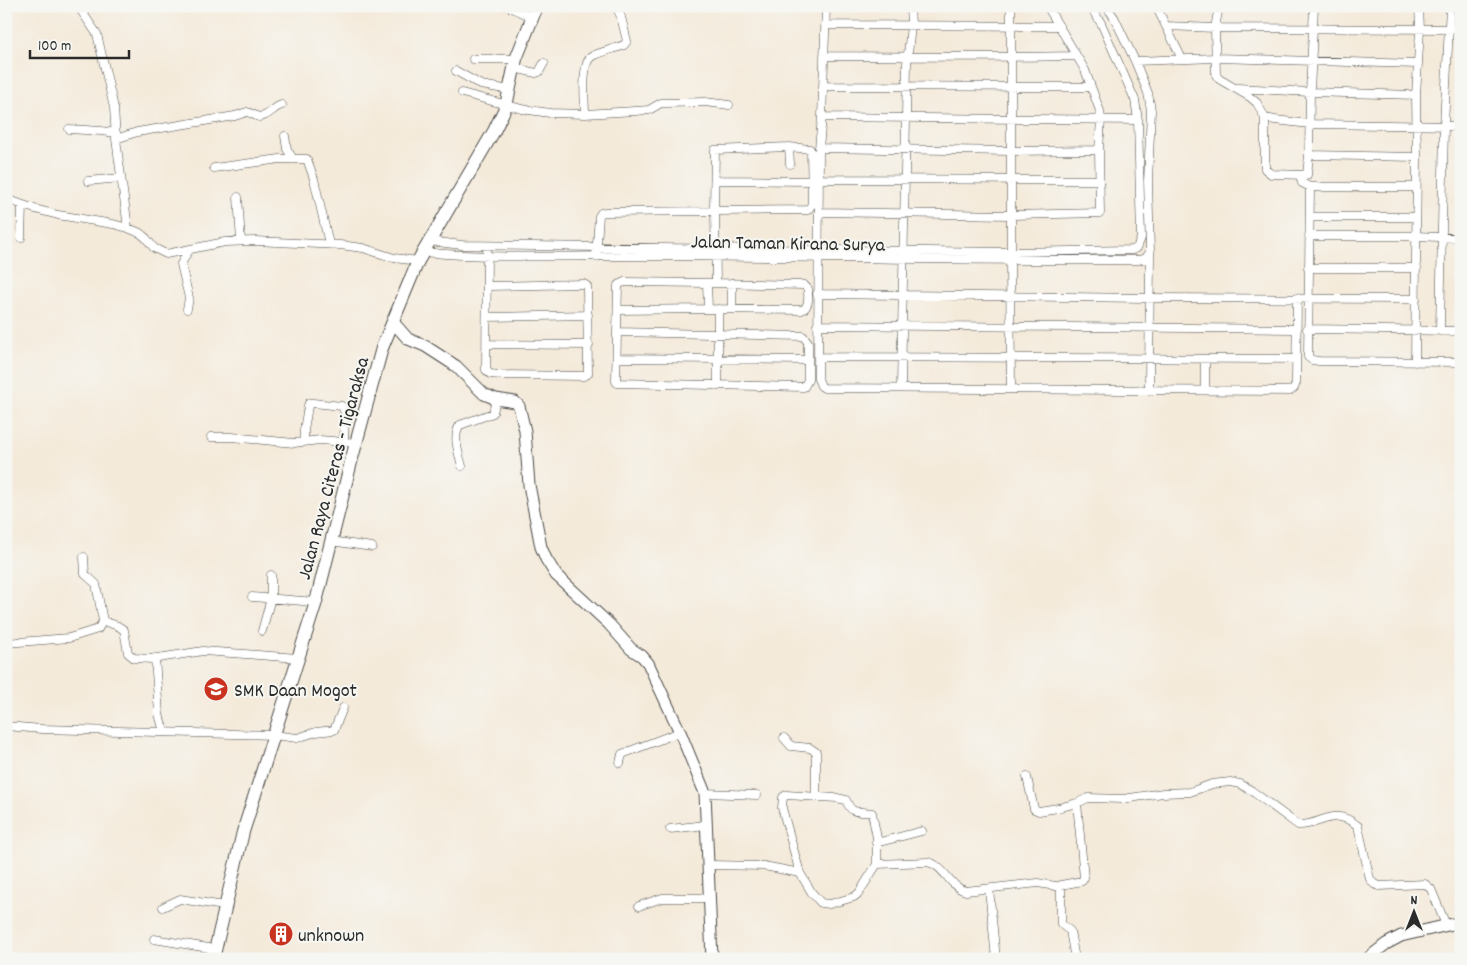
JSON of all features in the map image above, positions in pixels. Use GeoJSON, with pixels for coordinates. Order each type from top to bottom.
{"type":"FeatureCollection","features":[{"type":"Feature","properties":{"kind":"main road","name":"Jalan Raya Citeras - Tigaraksa"},"geometry":{"type":"LineString","coordinates":[[214,954],[243,832],[316,602],[331,541],[350,443],[382,348],[420,257],[506,106],[515,64],[534,11]]}},
{"type":"Feature","properties":{"kind":"street"},"geometry":{"type":"LineString","coordinates":[[6,199],[58,215],[128,228],[114,108],[97,34],[78,6]]}},
{"type":"Feature","properties":{"kind":"street"},"geometry":{"type":"LineString","coordinates":[[507,6],[534,11]]}},
{"type":"Feature","properties":{"kind":"street"},"geometry":{"type":"LineString","coordinates":[[585,114],[584,84],[588,60],[590,57],[624,45],[627,41],[621,16],[616,6]]}},
{"type":"Feature","properties":{"kind":"street"},"geometry":{"type":"LineString","coordinates":[[596,256],[599,216],[601,213],[808,210],[812,204],[820,148],[826,6]]}},
{"type":"Feature","properties":{"kind":"street"},"geometry":{"type":"LineString","coordinates":[[901,388],[907,56],[910,6]]}},
{"type":"Feature","properties":{"kind":"street"},"geometry":{"type":"LineString","coordinates":[[1011,6],[1011,252]]}},
{"type":"Feature","properties":{"kind":"street"},"geometry":{"type":"LineString","coordinates":[[819,212],[1011,215],[1100,213],[1099,150],[1101,119],[1085,70],[1047,6]]}},
{"type":"Feature","properties":{"kind":"street"},"geometry":{"type":"LineString","coordinates":[[822,117],[1138,120],[1131,92],[1101,23],[1090,6]]}},
{"type":"Feature","properties":{"kind":"street"},"geometry":{"type":"LineString","coordinates":[[1106,6],[1114,17],[1135,61],[1148,93],[1151,110],[1148,181],[1150,252],[1148,298],[1149,390]]}},
{"type":"Feature","properties":{"kind":"street"},"geometry":{"type":"LineString","coordinates":[[1156,6],[1182,59]]}},
{"type":"Feature","properties":{"kind":"street"},"geometry":{"type":"LineString","coordinates":[[1219,6],[1215,28],[1216,75],[1219,79],[1257,102],[1266,118],[1265,169],[1267,172],[1271,174],[1307,175]]}},
{"type":"Feature","properties":{"kind":"street"},"geometry":{"type":"LineString","coordinates":[[1307,175],[1314,6]]}},
{"type":"Feature","properties":{"kind":"street"},"geometry":{"type":"LineString","coordinates":[[1415,362],[1417,268],[1416,95],[1420,30],[1419,6]]}},
{"type":"Feature","properties":{"kind":"street"},"geometry":{"type":"LineString","coordinates":[[1440,331],[1444,125],[1450,6]]}},
{"type":"Feature","properties":{"kind":"street"},"geometry":{"type":"LineString","coordinates":[[825,25],[1059,26]]}},
{"type":"Feature","properties":{"kind":"street"},"geometry":{"type":"LineString","coordinates":[[1166,26],[1313,29],[1461,29]]}},
{"type":"Feature","properties":{"kind":"street"},"geometry":{"type":"LineString","coordinates":[[824,56],[1011,58],[1076,56]]}},
{"type":"Feature","properties":{"kind":"street"},"geometry":{"type":"LineString","coordinates":[[1135,61],[1216,58],[1417,64]]}},
{"type":"Feature","properties":{"kind":"street"},"geometry":{"type":"LineString","coordinates":[[473,59],[515,64],[536,73],[539,72],[544,63]]}},
{"type":"Feature","properties":{"kind":"street"},"geometry":{"type":"LineString","coordinates":[[456,71],[482,84],[510,90]]}},
{"type":"Feature","properties":{"kind":"street"},"geometry":{"type":"LineString","coordinates":[[823,86],[1091,87]]}},
{"type":"Feature","properties":{"kind":"street"},"geometry":{"type":"LineString","coordinates":[[1236,88],[1416,95]]}},
{"type":"Feature","properties":{"kind":"street"},"geometry":{"type":"LineString","coordinates":[[462,94],[506,106],[550,113],[585,114],[648,110],[661,103],[705,102],[729,104]]}},
{"type":"Feature","properties":{"kind":"street"},"geometry":{"type":"LineString","coordinates":[[69,129],[101,131],[116,136],[235,116],[247,112],[262,117],[266,116],[277,106],[282,105]]}},
{"type":"Feature","properties":{"kind":"street"},"geometry":{"type":"LineString","coordinates":[[1266,118],[1310,124],[1461,126]]}},
{"type":"Feature","properties":{"kind":"street","name":"Jalan Taman Kirana Surya"},"geometry":{"type":"LineString","coordinates":[[128,228],[146,238],[154,248],[162,253],[170,254],[225,242],[241,241],[329,244],[358,247],[387,257],[487,255],[596,256],[715,253],[819,254],[904,250],[1126,252],[1137,248],[1141,238],[1138,120]]}},
{"type":"Feature","properties":{"kind":"street"},"geometry":{"type":"LineString","coordinates":[[285,136],[293,159]]}},
{"type":"Feature","properties":{"kind":"street"},"geometry":{"type":"LineString","coordinates":[[789,147],[790,164]]}},
{"type":"Feature","properties":{"kind":"street"},"geometry":{"type":"LineString","coordinates":[[708,309],[715,253],[716,150],[789,147],[808,148],[811,150],[819,212],[817,294],[818,379],[824,388],[1290,391],[1296,384],[1297,298]]}},
{"type":"Feature","properties":{"kind":"street"},"geometry":{"type":"LineString","coordinates":[[820,148],[1012,151],[1099,150]]}},
{"type":"Feature","properties":{"kind":"street"},"geometry":{"type":"LineString","coordinates":[[1309,155],[1417,157]]}},
{"type":"Feature","properties":{"kind":"street"},"geometry":{"type":"LineString","coordinates":[[214,168],[305,159],[308,161],[314,180],[329,244]]}},
{"type":"Feature","properties":{"kind":"street"},"geometry":{"type":"LineString","coordinates":[[1307,175],[1302,176],[1301,179],[1302,182],[1310,187],[1416,187]]}},
{"type":"Feature","properties":{"kind":"street"},"geometry":{"type":"LineString","coordinates":[[88,181],[121,178]]}},
{"type":"Feature","properties":{"kind":"street"},"geometry":{"type":"LineString","coordinates":[[715,180],[905,178],[1100,180]]}},
{"type":"Feature","properties":{"kind":"street"},"geometry":{"type":"LineString","coordinates":[[1310,187],[1308,357],[1312,360],[1461,362]]}},
{"type":"Feature","properties":{"kind":"street"},"geometry":{"type":"LineString","coordinates":[[238,197],[241,241]]}},
{"type":"Feature","properties":{"kind":"street"},"geometry":{"type":"LineString","coordinates":[[21,238],[22,205]]}},
{"type":"Feature","properties":{"kind":"street"},"geometry":{"type":"LineString","coordinates":[[1310,216],[1416,217]]}},
{"type":"Feature","properties":{"kind":"street"},"geometry":{"type":"LineString","coordinates":[[1309,236],[1461,238]]}},
{"type":"Feature","properties":{"kind":"street","name":"Jalan Taman Kirana Surya"},"geometry":{"type":"LineString","coordinates":[[429,241],[462,245],[596,247],[715,253]]}},
{"type":"Feature","properties":{"kind":"street"},"geometry":{"type":"LineString","coordinates":[[487,245],[486,370],[490,374],[574,376],[588,374],[588,288],[584,284],[487,286]]}},
{"type":"Feature","properties":{"kind":"street"},"geometry":{"type":"LineString","coordinates":[[187,309],[189,298],[181,264],[189,250]]}},
{"type":"Feature","properties":{"kind":"street","name":"Jalan Taman Kirana Surya"},"geometry":{"type":"LineString","coordinates":[[819,254],[904,260],[1010,261],[1139,260],[1146,258],[1150,252]]}},
{"type":"Feature","properties":{"kind":"street"},"geometry":{"type":"LineString","coordinates":[[1010,261],[1011,388]]}},
{"type":"Feature","properties":{"kind":"street"},"geometry":{"type":"LineString","coordinates":[[1308,268],[1417,268]]}},
{"type":"Feature","properties":{"kind":"street"},"geometry":{"type":"LineString","coordinates":[[617,332],[803,336],[808,342],[808,380],[804,386],[618,384],[616,381],[617,332],[618,310],[618,285],[621,282],[804,284],[808,289],[808,304],[802,310],[618,310]]}},
{"type":"Feature","properties":{"kind":"street"},"geometry":{"type":"LineString","coordinates":[[732,284],[732,309]]}},
{"type":"Feature","properties":{"kind":"street"},"geometry":{"type":"LineString","coordinates":[[817,294],[1148,298],[1416,298]]}},
{"type":"Feature","properties":{"kind":"street"},"geometry":{"type":"LineString","coordinates":[[718,309],[718,386]]}},
{"type":"Feature","properties":{"kind":"street"},"geometry":{"type":"LineString","coordinates":[[486,317],[588,315]]}},
{"type":"Feature","properties":{"kind":"street"},"geometry":{"type":"LineString","coordinates":[[393,322],[408,339],[425,346],[456,366],[484,394],[496,399],[515,402],[521,410],[525,431],[529,485],[541,547],[550,568],[560,580],[609,624],[631,649],[642,656],[648,663],[680,732],[705,793],[712,959]]}},
{"type":"Feature","properties":{"kind":"street"},"geometry":{"type":"LineString","coordinates":[[818,325],[1296,329]]}},
{"type":"Feature","properties":{"kind":"street"},"geometry":{"type":"LineString","coordinates":[[1308,329],[1461,331]]}},
{"type":"Feature","properties":{"kind":"street"},"geometry":{"type":"LineString","coordinates":[[486,344],[589,345]]}},
{"type":"Feature","properties":{"kind":"street"},"geometry":{"type":"LineString","coordinates":[[818,357],[1296,359]]}},
{"type":"Feature","properties":{"kind":"street"},"geometry":{"type":"LineString","coordinates":[[617,358],[808,360]]}},
{"type":"Feature","properties":{"kind":"street"},"geometry":{"type":"LineString","coordinates":[[1205,358],[1205,390]]}},
{"type":"Feature","properties":{"kind":"street"},"geometry":{"type":"LineString","coordinates":[[462,466],[456,436],[457,429],[460,425],[493,412],[496,399]]}},
{"type":"Feature","properties":{"kind":"street"},"geometry":{"type":"LineString","coordinates":[[211,437],[232,437],[294,443],[304,442],[320,440],[350,443],[346,413],[342,406],[310,403],[304,430],[304,442]]}},
{"type":"Feature","properties":{"kind":"street"},"geometry":{"type":"LineString","coordinates":[[331,541],[372,547]]}},
{"type":"Feature","properties":{"kind":"street"},"geometry":{"type":"LineString","coordinates":[[6,643],[68,638],[98,629],[102,621],[96,584],[85,574],[84,557]]}},
{"type":"Feature","properties":{"kind":"street"},"geometry":{"type":"LineString","coordinates":[[262,631],[270,598],[271,575]]}},
{"type":"Feature","properties":{"kind":"street"},"geometry":{"type":"LineString","coordinates":[[252,597],[316,602]]}},
{"type":"Feature","properties":{"kind":"street"},"geometry":{"type":"LineString","coordinates":[[102,621],[124,630],[130,656],[140,659],[203,651],[298,658]]}},
{"type":"Feature","properties":{"kind":"street"},"geometry":{"type":"LineString","coordinates":[[155,658],[159,714],[164,732]]}},
{"type":"Feature","properties":{"kind":"street"},"geometry":{"type":"LineString","coordinates":[[6,726],[42,729],[274,735],[297,738],[316,732],[331,731],[336,727],[343,708]]}},
{"type":"Feature","properties":{"kind":"street"},"geometry":{"type":"LineString","coordinates":[[620,763],[622,754],[680,732]]}},
{"type":"Feature","properties":{"kind":"street"},"geometry":{"type":"LineString","coordinates":[[784,738],[791,746],[810,748],[816,752],[816,797]]}},
{"type":"Feature","properties":{"kind":"street"},"geometry":{"type":"LineString","coordinates":[[1027,777],[1032,804],[1036,810],[1058,808],[1088,798],[1123,799],[1163,793],[1190,792],[1212,784],[1230,782],[1240,784],[1252,790],[1298,825],[1328,817],[1345,818],[1358,826],[1370,880],[1379,886],[1425,884],[1431,889],[1446,925]]}},
{"type":"Feature","properties":{"kind":"street"},"geometry":{"type":"LineString","coordinates":[[705,793],[758,795]]}},
{"type":"Feature","properties":{"kind":"street"},"geometry":{"type":"LineString","coordinates":[[786,795],[816,797],[843,799],[846,800],[849,808],[853,811],[872,813],[877,838],[877,864],[859,893],[854,897],[830,904],[817,899],[800,873],[782,808],[782,800],[786,795]]}},
{"type":"Feature","properties":{"kind":"street"},"geometry":{"type":"LineString","coordinates":[[1075,959],[1070,931],[1061,924],[1063,884],[1082,881],[1084,878],[1077,803]]}},
{"type":"Feature","properties":{"kind":"street"},"geometry":{"type":"LineString","coordinates":[[670,829],[706,824]]}},
{"type":"Feature","properties":{"kind":"street"},"geometry":{"type":"LineString","coordinates":[[876,843],[922,831]]}},
{"type":"Feature","properties":{"kind":"street"},"geometry":{"type":"LineString","coordinates":[[877,864],[928,862],[938,866],[961,889],[966,890],[1038,883],[1062,887]]}},
{"type":"Feature","properties":{"kind":"street"},"geometry":{"type":"LineString","coordinates":[[709,865],[764,866],[800,873]]}},
{"type":"Feature","properties":{"kind":"street"},"geometry":{"type":"LineString","coordinates":[[988,889],[996,959]]}},
{"type":"Feature","properties":{"kind":"street"},"geometry":{"type":"LineString","coordinates":[[639,906],[662,898],[710,898]]}},
{"type":"Feature","properties":{"kind":"street"},"geometry":{"type":"LineString","coordinates":[[163,907],[180,899],[224,906]]}},
{"type":"Feature","properties":{"kind":"street"},"geometry":{"type":"LineString","coordinates":[[1367,959],[1386,944],[1401,936],[1461,922]]}},
{"type":"Feature","properties":{"kind":"street"},"geometry":{"type":"LineString","coordinates":[[154,939],[214,954]]}},
{"type":"Feature","properties":{"kind":"place","name":"SMK Daan Mogot"},"geometry":{"type":"Point","coordinates":[216,689]}},
{"type":"Feature","properties":{"kind":"place","name":"unknown"},"geometry":{"type":"Point","coordinates":[281,934]}}]}
